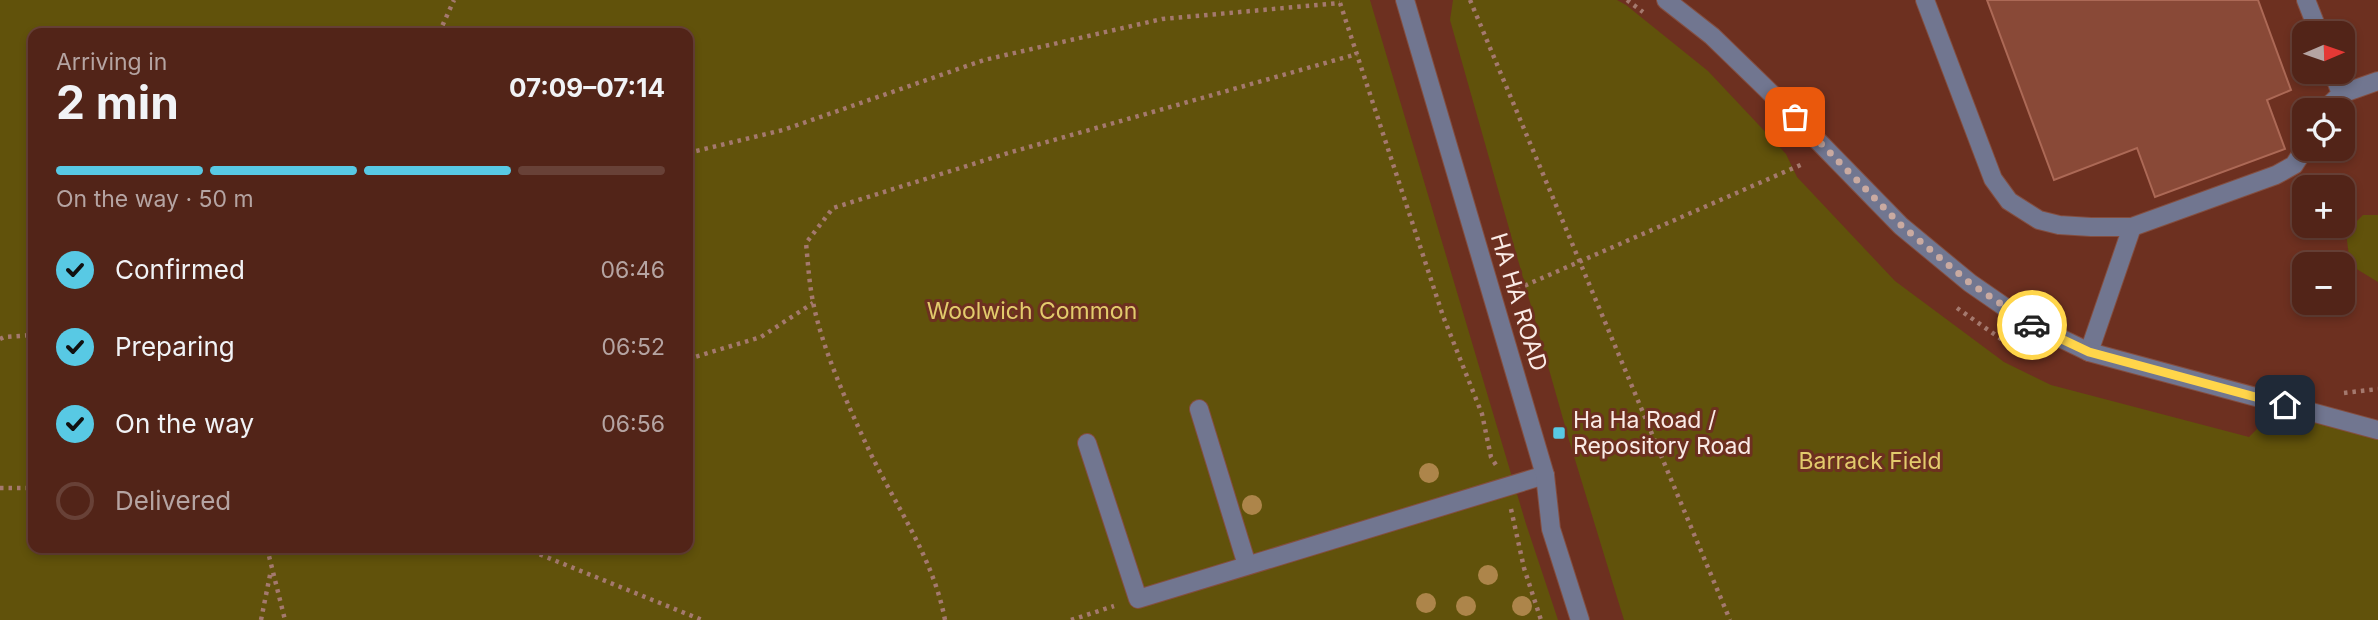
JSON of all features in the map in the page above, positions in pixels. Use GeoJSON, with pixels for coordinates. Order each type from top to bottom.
{"type":"FeatureCollection","features":[{"type":"Feature","properties":{"kind":"street","name":"HA HA ROAD"},"geometry":{"type":"LineString","coordinates":[[1405,0],[1545,475],[1551,529],[1580,620]]}},
{"type":"Feature","properties":{"kind":"street"},"geometry":{"type":"LineString","coordinates":[[1666,0],[1712,36],[1911,234],[1970,283],[2025,321],[2089,352],[2378,430]]}},
{"type":"Feature","properties":{"kind":"street"},"geometry":{"type":"LineString","coordinates":[[1925,0],[1993,179],[2009,201],[2039,219],[2059,225],[2091,228],[2132,227],[2276,175],[2297,161]]}},
{"type":"Feature","properties":{"kind":"street"},"geometry":{"type":"LineString","coordinates":[[2306,0],[2314,21]]}},
{"type":"Feature","properties":{"kind":"street"},"geometry":{"type":"LineString","coordinates":[[2337,98],[2378,81]]}},
{"type":"Feature","properties":{"kind":"street"},"geometry":{"type":"LineString","coordinates":[[2337,84],[2341,94]]}},
{"type":"Feature","properties":{"kind":"street"},"geometry":{"type":"LineString","coordinates":[[2089,352],[2132,227]]}},
{"type":"Feature","properties":{"kind":"street"},"geometry":{"type":"LineString","coordinates":[[1199,408],[1247,565]]}},
{"type":"Feature","properties":{"kind":"street"},"geometry":{"type":"LineString","coordinates":[[1087,443],[1138,598],[1545,475]]}},
{"type":"Feature","properties":{"kind":"path"},"geometry":{"type":"LineString","coordinates":[[441,28],[453,0]]}},
{"type":"Feature","properties":{"kind":"path"},"geometry":{"type":"LineString","coordinates":[[1471,0],[1730,620]]}},
{"type":"Feature","properties":{"kind":"path"},"geometry":{"type":"LineString","coordinates":[[693,152],[783,130],[985,60],[1023,51],[1162,19],[1341,1],[1443,316],[1482,414],[1491,457],[1497,465],[1512,512],[1524,568],[1541,620]]}},
{"type":"Feature","properties":{"kind":"path"},"geometry":{"type":"LineString","coordinates":[[945,620],[940,592],[905,516],[867,447],[833,366],[813,303],[806,243],[833,208],[1008,153],[1357,54]]}},
{"type":"Feature","properties":{"kind":"path"},"geometry":{"type":"LineString","coordinates":[[1517,289],[1582,263],[1804,164]]}},
{"type":"Feature","properties":{"kind":"path"},"geometry":{"type":"LineString","coordinates":[[693,357],[761,337],[813,303]]}},
{"type":"Feature","properties":{"kind":"path"},"geometry":{"type":"LineString","coordinates":[[0,339],[28,335]]}},
{"type":"Feature","properties":{"kind":"path"},"geometry":{"type":"LineString","coordinates":[[2341,393],[2378,389]]}},
{"type":"Feature","properties":{"kind":"path"},"geometry":{"type":"LineString","coordinates":[[0,488],[28,488]]}},
{"type":"Feature","properties":{"kind":"path"},"geometry":{"type":"LineString","coordinates":[[268,553],[285,620]]}},
{"type":"Feature","properties":{"kind":"path"},"geometry":{"type":"LineString","coordinates":[[536,553],[702,620]]}},
{"type":"Feature","properties":{"kind":"path"},"geometry":{"type":"LineString","coordinates":[[261,620],[271,566]]}},
{"type":"Feature","properties":{"kind":"path"},"geometry":{"type":"LineString","coordinates":[[1071,620],[1138,598]]}},
{"type":"Feature","properties":{"kind":"green space","name":"Woolwich Common"},"geometry":{"type":"Polygon","coordinates":[[[0,0],[1370,0],[1526,524],[1558,620],[0,620],[0,0]]]}},
{"type":"Feature","properties":{"kind":"green space","name":"Barrack Field"},"geometry":{"type":"Polygon","coordinates":[[[1453,0],[1617,0],[1626,5],[1708,71],[1786,154],[1797,177],[1895,281],[2004,362],[2051,385],[2249,437],[2261,425],[2309,412],[2378,434],[2378,620],[1624,620],[1569,440],[1450,20],[1453,0]]]}},
{"type":"Feature","properties":{"kind":"green space"},"geometry":{"type":"Polygon","coordinates":[[[2363,215],[2378,215],[2378,282],[2355,268],[2355,252],[2348,252],[2347,238],[2355,238],[2355,223],[2363,215]]]}},
{"type":"Feature","properties":{"kind":"building"},"geometry":{"type":"Polygon","coordinates":[[[1987,0],[2258,0],[2291,90],[2267,100],[2285,149],[2155,197],[2137,148],[2054,180],[1987,0]]]}},
{"type":"Feature","properties":{"kind":"way so far"},"geometry":{"type":"LineString","coordinates":[[1795,117],[1902,226],[1970,283],[2032,325]]}},
{"type":"Feature","properties":{"kind":"place","name":"Ha Ha Road / Repository Road"},"geometry":{"type":"Point","coordinates":[1559,433]}},
{"type":"Feature","properties":{"kind":"route"},"geometry":{"type":"LineString","coordinates":[[2032,325],[2089,352],[2285,405]]}}]}
